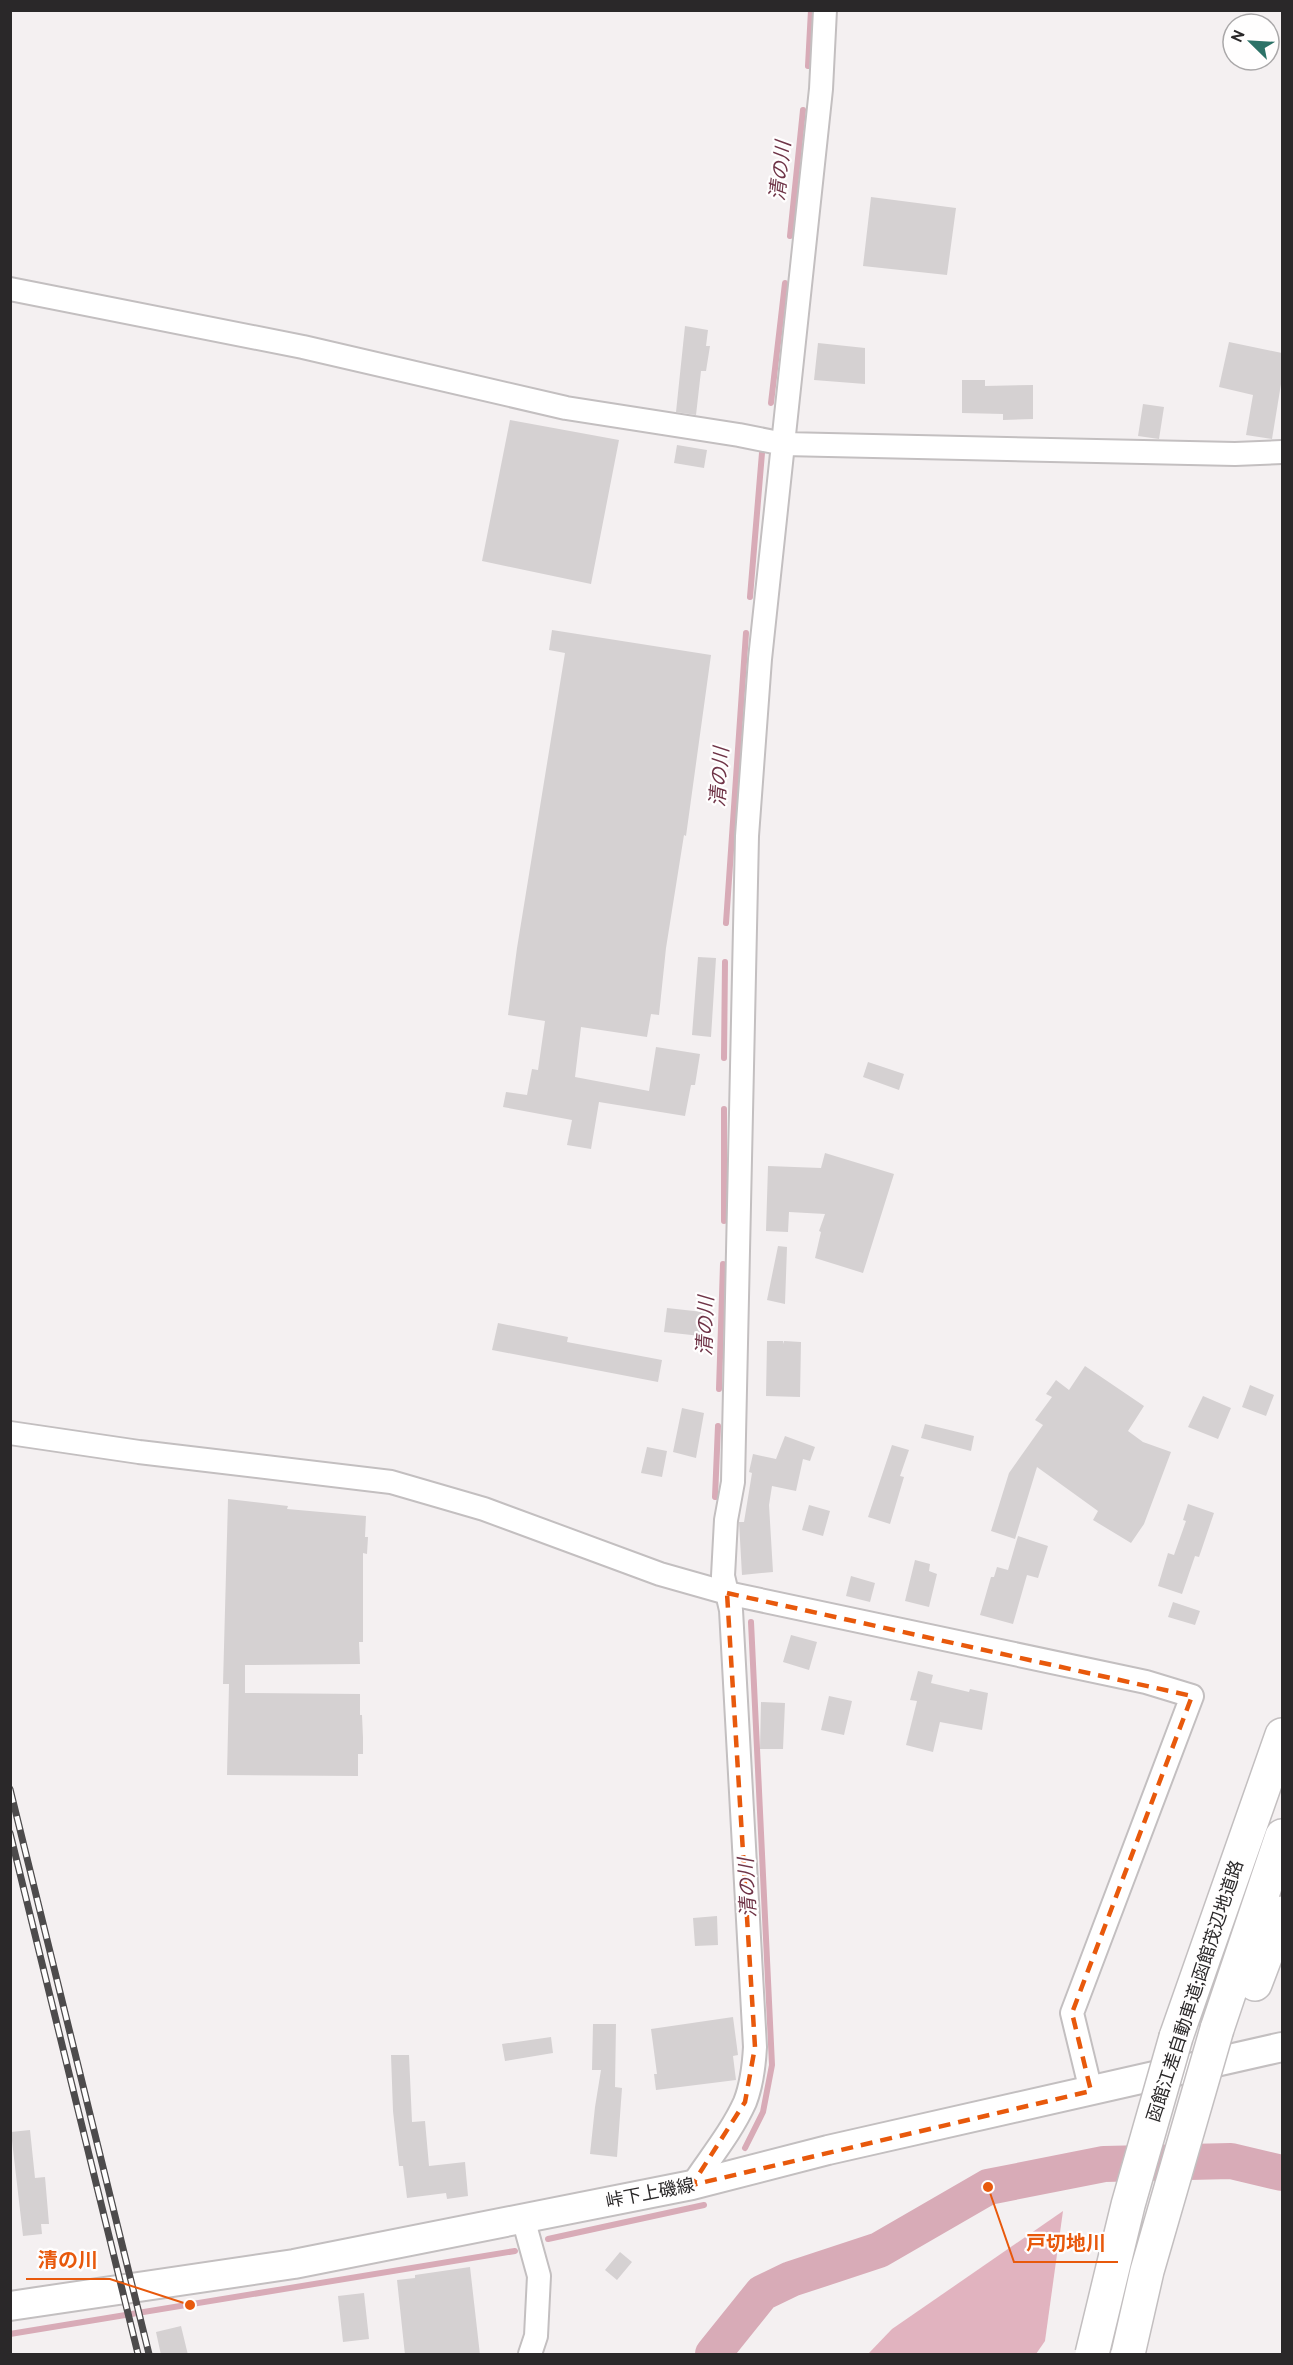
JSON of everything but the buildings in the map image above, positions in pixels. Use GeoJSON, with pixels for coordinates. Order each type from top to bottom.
{"type":"FeatureCollection","features":[{"type":"Feature","properties":{"kind":"highway","name":"函館江差自動車道;函館茂辺地道路"},"geometry":{"type":"LineString","coordinates":[[1092,2355],[1128,2205],[1176,2037],[1282,1735]]}},
{"type":"Feature","properties":{"kind":"highway","name":"函館江差自動車道;函館茂辺地道路"},"geometry":{"type":"LineString","coordinates":[[1228,2027],[1282,1836]]}},
{"type":"Feature","properties":{"kind":"highway"},"geometry":{"type":"LineString","coordinates":[[1128,2355],[1147,2271],[1228,2027],[1282,1913]]}},
{"type":"Feature","properties":{"kind":"main road","name":"峠下上磯線"},"geometry":{"type":"LineString","coordinates":[[10,2306],[294,2264],[692,2185],[839,2148],[1282,2048]]}},
{"type":"Feature","properties":{"kind":"street"},"geometry":{"type":"LineString","coordinates":[[692,2185],[745,2102],[753,2075],[755,2047],[732,1621],[723,1576],[726,1520],[733,1482],[747,836],[760,659],[821,89],[825,10]]}},
{"type":"Feature","properties":{"kind":"street"},"geometry":{"type":"LineString","coordinates":[[10,290],[303,347],[566,408],[784,444],[1224,454],[1282,452]]}},
{"type":"Feature","properties":{"kind":"street"},"geometry":{"type":"LineString","coordinates":[[10,1433],[139,1452],[391,1482],[484,1509],[660,1574],[727,1593],[1146,1683],[1192,1696],[1072,2013],[1091,2091]]}},
{"type":"Feature","properties":{"kind":"street"},"geometry":{"type":"LineString","coordinates":[[523,2218],[539,2276],[536,2336],[530,2355]]}},
{"type":"Feature","properties":{"kind":"highlighted area"},"geometry":{"type":"Polygon","coordinates":[[[727,1593],[1192,1696],[1072,2013],[1091,2091],[692,2185],[745,2102],[755,2047],[727,1593]]]}},
{"type":"Feature","properties":{"kind":"shaded area"},"geometry":{"type":"Polygon","coordinates":[[[1063,2211],[1045,2341],[1036,2354],[868,2354],[892,2329],[1063,2211]]]}},
{"type":"Feature","properties":{"kind":"waterway","name":"清の川"},"geometry":{"type":"LineString","coordinates":[[808,66],[811,10]]}},
{"type":"Feature","properties":{"kind":"waterway","name":"清の川"},"geometry":{"type":"LineString","coordinates":[[790,236],[803,110]]}},
{"type":"Feature","properties":{"kind":"waterway","name":"清の川"},"geometry":{"type":"LineString","coordinates":[[771,403],[785,283]]}},
{"type":"Feature","properties":{"kind":"waterway","name":"清の川"},"geometry":{"type":"LineString","coordinates":[[750,597],[762,453]]}},
{"type":"Feature","properties":{"kind":"waterway","name":"清の川"},"geometry":{"type":"LineString","coordinates":[[726,923],[746,633]]}},
{"type":"Feature","properties":{"kind":"waterway","name":"清の川"},"geometry":{"type":"LineString","coordinates":[[724,1058],[725,962]]}},
{"type":"Feature","properties":{"kind":"waterway","name":"清の川"},"geometry":{"type":"LineString","coordinates":[[724,1109],[724,1221]]}},
{"type":"Feature","properties":{"kind":"waterway","name":"清の川"},"geometry":{"type":"LineString","coordinates":[[719,1389],[723,1264]]}},
{"type":"Feature","properties":{"kind":"waterway","name":"清の川"},"geometry":{"type":"LineString","coordinates":[[715,1497],[718,1426]]}},
{"type":"Feature","properties":{"kind":"waterway","name":"清の川"},"geometry":{"type":"LineString","coordinates":[[745,2148],[763,2112],[772,2065],[751,1622]]}},
{"type":"Feature","properties":{"kind":"waterway"},"geometry":{"type":"LineString","coordinates":[[713,2354],[762,2293],[791,2279],[879,2250],[988,2187],[1104,2164],[1231,2161],[1282,2173]]}},
{"type":"Feature","properties":{"kind":"waterway","name":"清の川"},"geometry":{"type":"LineString","coordinates":[[548,2239],[704,2205]]}},
{"type":"Feature","properties":{"kind":"waterway","name":"清の川"},"geometry":{"type":"LineString","coordinates":[[10,2334],[515,2251]]}},
{"type":"Feature","properties":{"kind":"railway"},"geometry":{"type":"LineString","coordinates":[[10,1789],[149,2354]]}},
{"type":"Feature","properties":{"kind":"railway"},"geometry":{"type":"LineString","coordinates":[[10,1833],[138,2354]]}},
{"type":"Feature","properties":{"kind":"place","name":"戸切地川"},"geometry":{"type":"Point","coordinates":[988,2187]}},
{"type":"Feature","properties":{"kind":"place","name":"清の川"},"geometry":{"type":"Point","coordinates":[190,2305]}}]}
